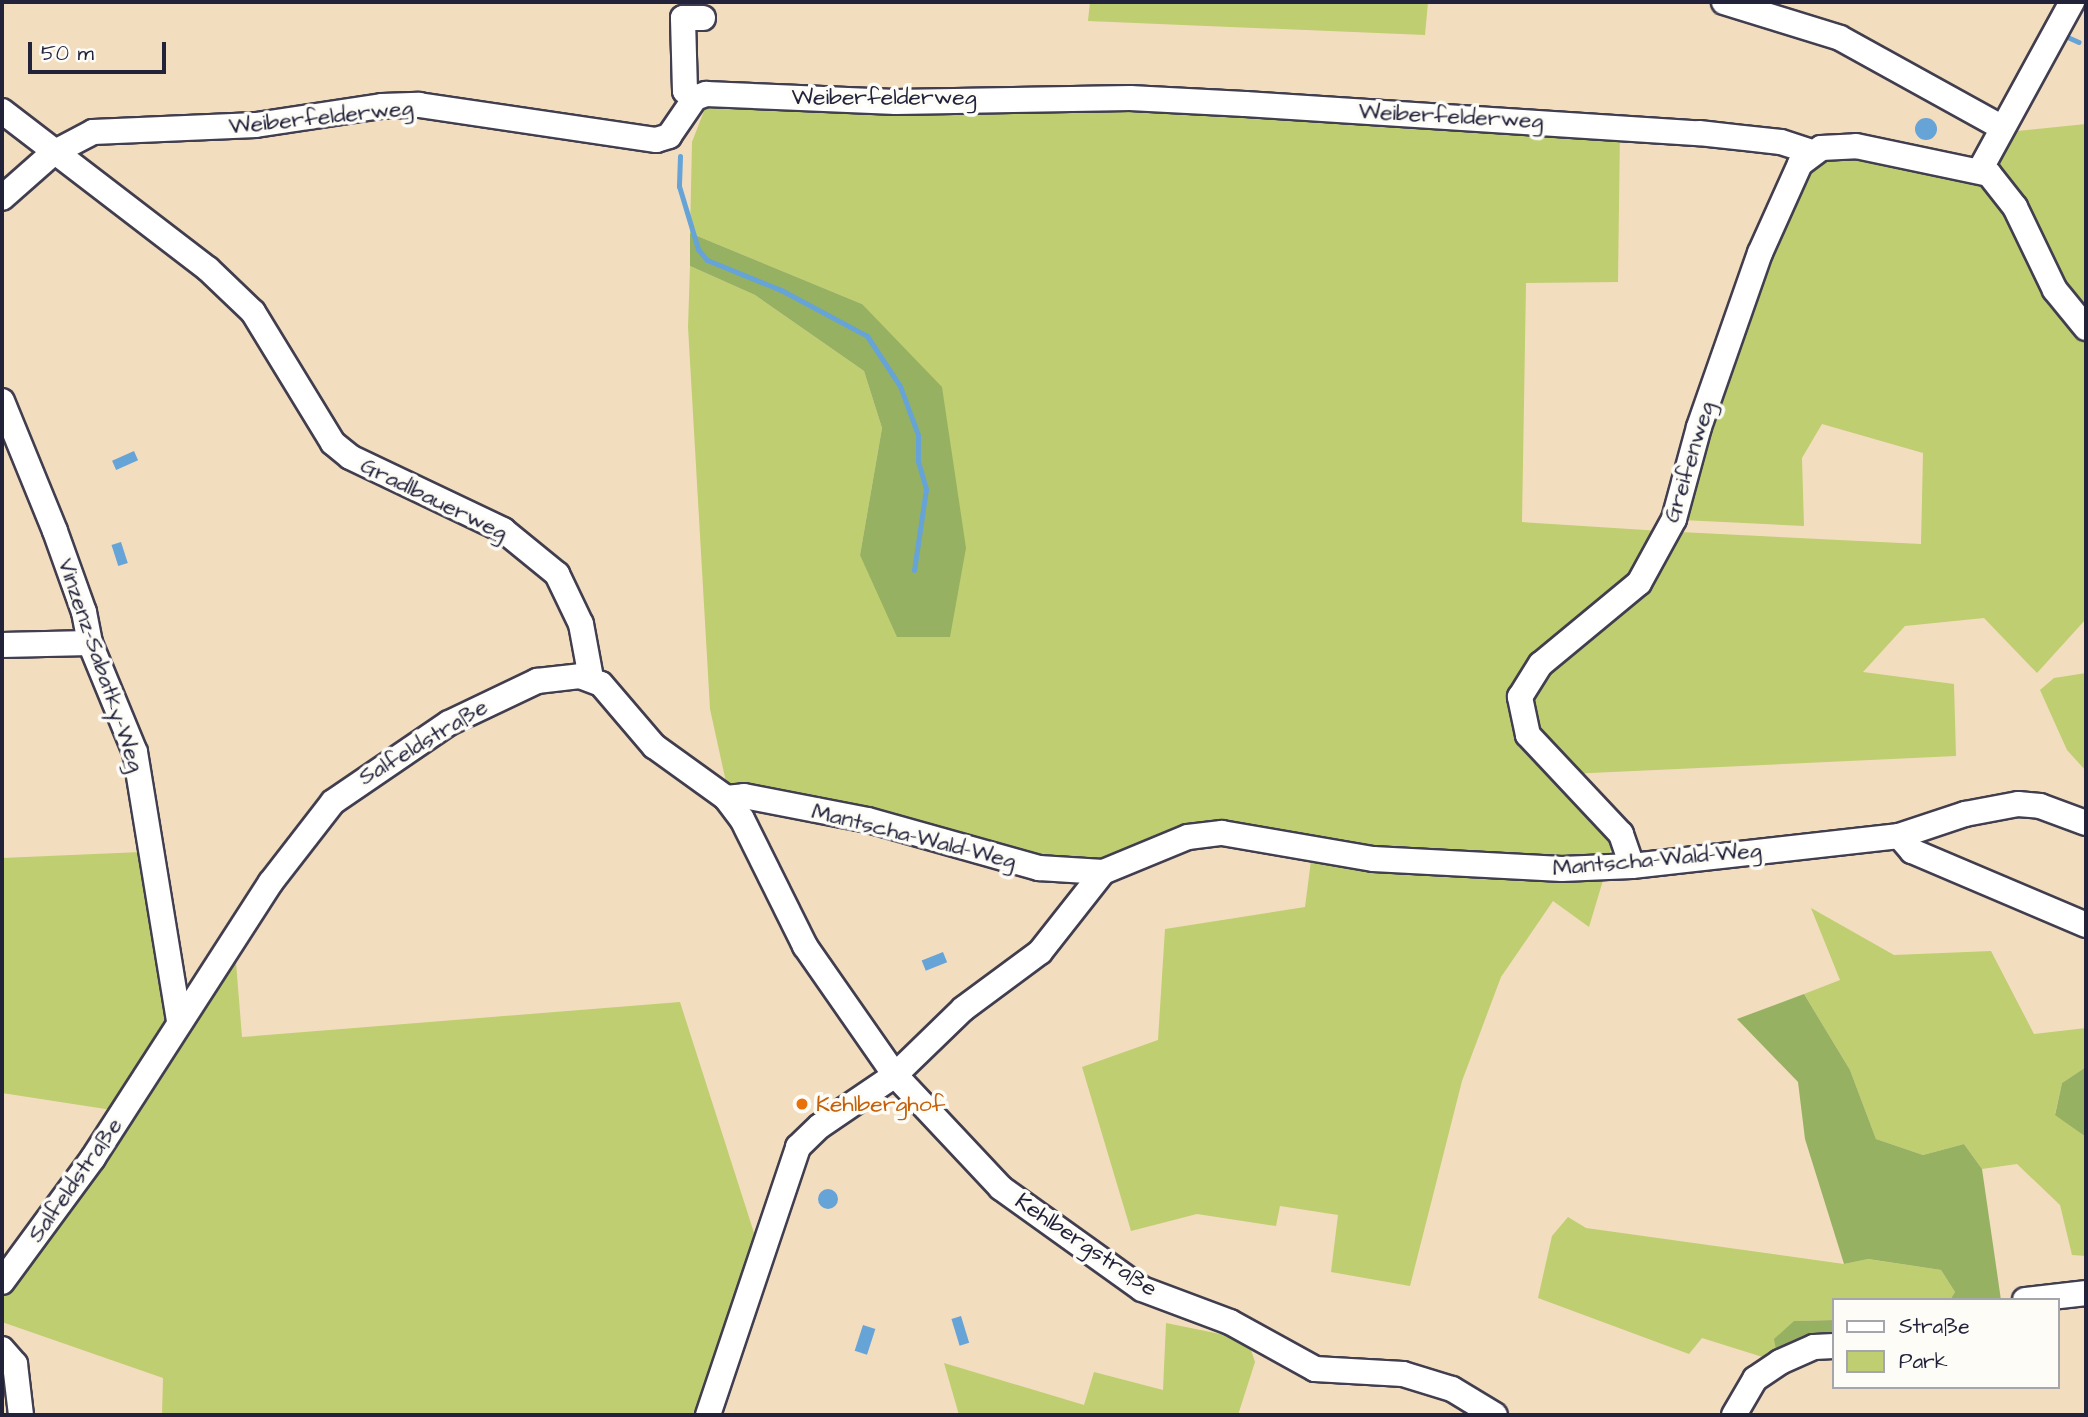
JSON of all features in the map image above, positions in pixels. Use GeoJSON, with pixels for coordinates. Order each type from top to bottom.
{"type":"FeatureCollection","features":[{"type":"Feature","properties":{"kind":"street"},"geometry":{"type":"LineString","coordinates":[[1724,2],[1840,38],[2001,127]]}},
{"type":"Feature","properties":{"kind":"street"},"geometry":{"type":"LineString","coordinates":[[1980,170],[2001,127],[2073,2],[2086,6]]}},
{"type":"Feature","properties":{"kind":"street"},"geometry":{"type":"LineString","coordinates":[[695,98],[685,91],[683,18],[703,18]]}},
{"type":"Feature","properties":{"kind":"street","name":"Weiberfelderweg"},"geometry":{"type":"LineString","coordinates":[[2,198],[53,153],[93,132],[256,125],[382,106],[494,113],[656,140],[668,136],[695,98],[706,93],[897,102],[1130,97],[1699,133],[1782,142],[1811,152]]}},
{"type":"Feature","properties":{"kind":"street","name":"Gradlbauerweg"},"geometry":{"type":"LineString","coordinates":[[2,111],[53,153],[208,269],[253,312],[333,443],[350,457],[503,530],[557,574],[581,624],[591,678]]}},
{"type":"Feature","properties":{"kind":"street"},"geometry":{"type":"LineString","coordinates":[[1811,152],[1833,145],[1856,146],[1989,174],[2015,207],[2054,290],[2086,328]]}},
{"type":"Feature","properties":{"kind":"street","name":"Greifenweg"},"geometry":{"type":"LineString","coordinates":[[1632,866],[1621,834],[1528,735],[1520,697],[1541,664],[1639,583],[1674,519],[1699,427],[1760,253],[1791,177],[1811,152]]}},
{"type":"Feature","properties":{"kind":"street","name":"Vinzenz-Sabatky-Weg"},"geometry":{"type":"LineString","coordinates":[[2,401],[55,531],[84,612],[90,643],[141,778],[179,1022]]}},
{"type":"Feature","properties":{"kind":"street"},"geometry":{"type":"LineString","coordinates":[[2,645],[90,643]]}},
{"type":"Feature","properties":{"kind":"street","name":"Salfeldstraße"},"geometry":{"type":"LineString","coordinates":[[2,1282],[93,1157],[271,882],[333,802],[352,785],[449,723],[511,690],[558,677],[591,678]]}},
{"type":"Feature","properties":{"kind":"street"},"geometry":{"type":"LineString","coordinates":[[591,678],[610,692],[654,746],[726,798],[742,818],[805,946],[895,1075],[820,1126],[798,1147],[708,1415]]}},
{"type":"Feature","properties":{"kind":"street","name":"Mantscha-Wald-Weg"},"geometry":{"type":"LineString","coordinates":[[726,798],[744,796],[868,820],[1069,874],[1103,872],[1171,842],[1222,833],[1373,859],[1562,869],[1632,866],[1899,836],[1965,814],[2018,804],[2040,806],[2086,823]]}},
{"type":"Feature","properties":{"kind":"street"},"geometry":{"type":"LineString","coordinates":[[1899,836],[1912,851],[2086,925]]}},
{"type":"Feature","properties":{"kind":"street","name":"Mantscha-Wald-Weg"},"geometry":{"type":"LineString","coordinates":[[895,1075],[963,1009],[1040,951],[1103,872]]}},
{"type":"Feature","properties":{"kind":"street","name":"Kehlbergstraße"},"geometry":{"type":"LineString","coordinates":[[895,1075],[1002,1188],[1142,1289],[1230,1322],[1315,1369],[1403,1374],[1452,1389],[1494,1415]]}},
{"type":"Feature","properties":{"kind":"street"},"geometry":{"type":"LineString","coordinates":[[2042,1298],[2086,1293]]}},
{"type":"Feature","properties":{"kind":"street"},"geometry":{"type":"LineString","coordinates":[[1734,1415],[1755,1379],[1780,1362],[1814,1347],[1832,1346]]}},
{"type":"Feature","properties":{"kind":"street"},"geometry":{"type":"LineString","coordinates":[[8,1357],[20,1415]]}},
{"type":"Feature","properties":{"kind":"green space"},"geometry":{"type":"Polygon","coordinates":[[[1090,2],[1428,2],[1425,35],[1088,21],[1090,2]]]}},
{"type":"Feature","properties":{"kind":"green space"},"geometry":{"type":"Polygon","coordinates":[[[709,98],[1027,102],[1620,130],[1618,282],[1526,283],[1522,522],[1661,531],[1630,579],[1513,686],[1511,713],[1520,739],[1607,830],[1613,847],[1607,856],[1548,861],[1381,853],[1212,826],[1103,862],[1058,864],[963,837],[726,782],[710,709],[688,327],[690,266],[755,295],[864,371],[882,428],[860,555],[950,637],[862,304],[690,233],[692,142],[709,98]]]}},
{"type":"Feature","properties":{"kind":"green space"},"geometry":{"type":"Polygon","coordinates":[[[2086,124],[2086,318],[1990,166],[2008,132],[2086,124]]]}},
{"type":"Feature","properties":{"kind":"green space"},"geometry":{"type":"Polygon","coordinates":[[[1831,151],[1983,177],[2086,334],[2086,619],[2037,673],[1984,618],[1905,626],[1863,672],[1954,684],[1956,756],[1569,774],[1532,730],[1532,693],[1543,674],[1680,532],[1921,544],[1923,453],[1822,424],[1802,458],[1804,526],[1682,520],[1801,174],[1831,151]]]}},
{"type":"Feature","properties":{"kind":"green space"},"geometry":{"type":"Polygon","coordinates":[[[690,233],[862,304],[942,387],[966,548],[950,637],[897,637],[860,555],[882,428],[864,371],[755,295],[690,266],[690,233]]]}},
{"type":"Feature","properties":{"kind":"green space"},"geometry":{"type":"Polygon","coordinates":[[[2086,673],[2086,771],[2067,750],[2040,690],[2054,678],[2086,673]]]}},
{"type":"Feature","properties":{"kind":"green space"},"geometry":{"type":"Polygon","coordinates":[[[141,852],[165,1023],[112,1110],[2,1093],[2,858],[141,852]]]}},
{"type":"Feature","properties":{"kind":"green space"},"geometry":{"type":"Polygon","coordinates":[[[1312,853],[1604,877],[1589,927],[1553,901],[1501,977],[1462,1081],[1410,1286],[1331,1272],[1338,1215],[1280,1206],[1276,1226],[1197,1214],[1131,1231],[1082,1067],[1158,1040],[1165,929],[1305,907],[1312,853]]]}},
{"type":"Feature","properties":{"kind":"green space"},"geometry":{"type":"Polygon","coordinates":[[[1811,908],[1894,955],[1991,951],[2034,1034],[2086,1028],[2086,1067],[2062,1083],[2055,1114],[2086,1137],[2086,1256],[2072,1255],[2060,1205],[2017,1164],[1982,1169],[1964,1144],[1923,1155],[1876,1139],[1850,1070],[1804,994],[1840,980],[1811,908]]]}},
{"type":"Feature","properties":{"kind":"green space"},"geometry":{"type":"Polygon","coordinates":[[[235,950],[242,1037],[680,1002],[756,1239],[701,1415],[162,1415],[163,1378],[2,1322],[2,1290],[235,950]]]}},
{"type":"Feature","properties":{"kind":"green space"},"geometry":{"type":"Polygon","coordinates":[[[1804,994],[1850,1070],[1876,1139],[1923,1155],[1964,1144],[1982,1169],[2001,1298],[1951,1298],[1955,1292],[1941,1270],[1868,1259],[1844,1264],[1805,1139],[1798,1082],[1737,1019],[1804,994]]]}},
{"type":"Feature","properties":{"kind":"green space"},"geometry":{"type":"Polygon","coordinates":[[[2086,1067],[2086,1137],[2055,1115],[2062,1083],[2086,1067]]]}},
{"type":"Feature","properties":{"kind":"green space"},"geometry":{"type":"Polygon","coordinates":[[[1568,1217],[1586,1228],[1844,1264],[1867,1259],[1941,1270],[1955,1292],[1951,1298],[1832,1298],[1832,1320],[1794,1321],[1777,1355],[1769,1359],[1702,1338],[1689,1354],[1538,1298],[1552,1236],[1568,1217]]]}},
{"type":"Feature","properties":{"kind":"green space"},"geometry":{"type":"Polygon","coordinates":[[[1832,1320],[1832,1341],[1777,1355],[1774,1339],[1794,1321],[1832,1320]]]}},
{"type":"Feature","properties":{"kind":"green space"},"geometry":{"type":"Polygon","coordinates":[[[1166,1323],[1230,1336],[1251,1350],[1255,1362],[1238,1415],[959,1415],[944,1363],[1084,1405],[1094,1372],[1163,1390],[1166,1323]]]}},
{"type":"Feature","properties":{"kind":"water"},"geometry":{"type":"Polygon","coordinates":[[[1926,118],[1934,121],[1937,129],[1934,137],[1926,140],[1918,137],[1915,129],[1918,121],[1926,118]]]}},
{"type":"Feature","properties":{"kind":"water"},"geometry":{"type":"Polygon","coordinates":[[[134,451],[138,460],[116,470],[112,461],[134,451]]]}},
{"type":"Feature","properties":{"kind":"water"},"geometry":{"type":"Polygon","coordinates":[[[121,542],[128,563],[118,566],[111,545],[121,542]]]}},
{"type":"Feature","properties":{"kind":"water"},"geometry":{"type":"Polygon","coordinates":[[[943,952],[947,962],[926,971],[922,961],[943,952]]]}},
{"type":"Feature","properties":{"kind":"water"},"geometry":{"type":"Polygon","coordinates":[[[828,1189],[835,1192],[838,1199],[835,1206],[828,1209],[821,1206],[818,1199],[821,1192],[828,1189]]]}},
{"type":"Feature","properties":{"kind":"water"},"geometry":{"type":"Polygon","coordinates":[[[961,1316],[969,1343],[960,1346],[951,1319],[961,1316]]]}},
{"type":"Feature","properties":{"kind":"water"},"geometry":{"type":"Polygon","coordinates":[[[863,1325],[875,1329],[867,1355],[855,1351],[863,1325]]]}},
{"type":"Feature","properties":{"kind":"waterway"},"geometry":{"type":"LineString","coordinates":[[2063,35],[2079,42]]}},
{"type":"Feature","properties":{"kind":"waterway"},"geometry":{"type":"LineString","coordinates":[[680,156],[679,186],[698,249],[707,260],[781,290],[867,336],[900,386],[918,435],[918,461],[926,489],[914,570]]}},
{"type":"Feature","properties":{"kind":"place","name":"Kehlberghof"},"geometry":{"type":"Point","coordinates":[802,1104]}}]}
